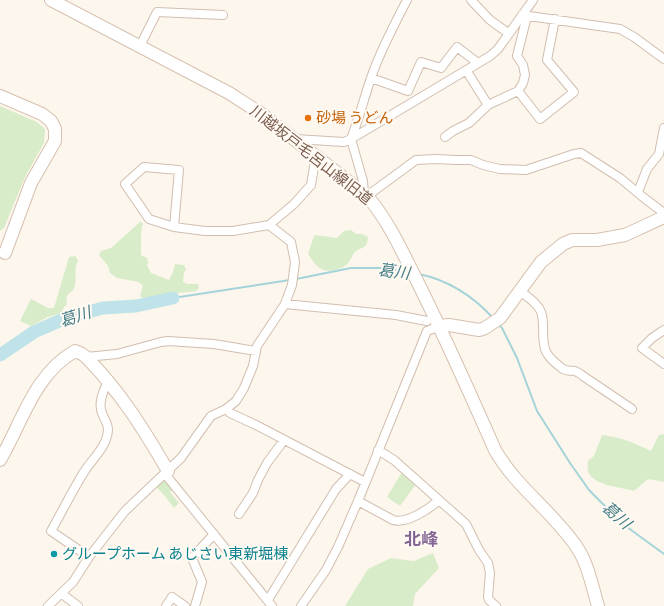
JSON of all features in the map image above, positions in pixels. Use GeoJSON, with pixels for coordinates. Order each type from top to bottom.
{"type":"FeatureCollection","features":[{"type":"Feature","properties":{"kind":"street","name":"川越坂戸毛呂山線旧道"},"geometry":{"type":"LineString","coordinates":[[51,0],[229,93],[263,115],[316,155],[365,195],[377,208],[387,224],[440,326],[495,450],[503,464],[514,478],[564,531],[576,546],[584,561],[598,606]]}},
{"type":"Feature","properties":{"kind":"street"},"geometry":{"type":"LineString","coordinates":[[301,606],[326,570],[358,501],[427,331],[440,326],[449,325],[479,330],[485,328],[498,319],[541,262],[563,244],[572,240],[598,240],[625,235],[663,219],[638,192],[620,178],[581,153],[526,170],[483,165],[471,160],[416,160],[365,195],[363,181],[351,139],[358,123],[371,78],[387,40],[407,0]]}},
{"type":"Feature","properties":{"kind":"street"},"geometry":{"type":"LineString","coordinates":[[471,0],[490,20],[508,34]]}},
{"type":"Feature","properties":{"kind":"street"},"geometry":{"type":"LineString","coordinates":[[294,139],[344,142],[351,139],[490,56],[498,49],[508,34],[524,16],[533,0]]}},
{"type":"Feature","properties":{"kind":"street"},"geometry":{"type":"LineString","coordinates":[[140,46],[157,12],[223,15]]}},
{"type":"Feature","properties":{"kind":"street"},"geometry":{"type":"LineString","coordinates":[[524,16],[620,29],[634,37],[664,60]]}},
{"type":"Feature","properties":{"kind":"street"},"geometry":{"type":"LineString","coordinates":[[445,137],[469,123],[488,105],[518,91],[523,83],[525,74],[523,65],[517,56],[524,16]]}},
{"type":"Feature","properties":{"kind":"street"},"geometry":{"type":"LineString","coordinates":[[518,91],[540,119],[574,92],[547,60],[555,19]]}},
{"type":"Feature","properties":{"kind":"street"},"geometry":{"type":"LineString","coordinates":[[371,78],[408,91],[421,62],[441,68],[457,47],[478,63]]}},
{"type":"Feature","properties":{"kind":"street"},"geometry":{"type":"LineString","coordinates":[[466,70],[488,105]]}},
{"type":"Feature","properties":{"kind":"street"},"geometry":{"type":"LineString","coordinates":[[0,96],[42,114],[51,121],[55,129],[55,141],[31,183],[2,256]]}},
{"type":"Feature","properties":{"kind":"street"},"geometry":{"type":"LineString","coordinates":[[638,192],[647,169],[659,154],[664,128]]}},
{"type":"Feature","properties":{"kind":"street"},"geometry":{"type":"LineString","coordinates":[[174,227],[179,170],[144,167],[125,184],[149,219],[174,227],[205,231],[233,231],[269,225],[294,204],[311,185],[316,155]]}},
{"type":"Feature","properties":{"kind":"street"},"geometry":{"type":"LineString","coordinates":[[48,606],[73,582],[88,557],[125,511],[181,458],[211,416],[233,404],[240,395],[253,366],[257,346],[285,304],[292,285],[295,262],[291,242],[269,225]]}},
{"type":"Feature","properties":{"kind":"street"},"geometry":{"type":"LineString","coordinates":[[520,291],[535,303],[541,311],[544,319],[544,350],[550,357],[568,372],[575,371],[632,409]]}},
{"type":"Feature","properties":{"kind":"street"},"geometry":{"type":"LineString","coordinates":[[285,304],[396,316],[427,321]]}},
{"type":"Feature","properties":{"kind":"street"},"geometry":{"type":"LineString","coordinates":[[664,330],[652,338],[642,348],[664,364]]}},
{"type":"Feature","properties":{"kind":"street"},"geometry":{"type":"LineString","coordinates":[[86,357],[117,354],[168,341],[214,344],[256,351]]}},
{"type":"Feature","properties":{"kind":"street"},"geometry":{"type":"LineString","coordinates":[[0,460],[30,400],[42,382],[66,356],[75,351],[82,354],[108,382],[133,413],[166,472],[270,603],[336,489],[350,474]]}},
{"type":"Feature","properties":{"kind":"street"},"geometry":{"type":"LineString","coordinates":[[88,557],[51,531],[84,473],[104,443],[108,431],[100,406],[104,388],[108,382]]}},
{"type":"Feature","properties":{"kind":"street"},"geometry":{"type":"LineString","coordinates":[[226,409],[365,482]]}},
{"type":"Feature","properties":{"kind":"street"},"geometry":{"type":"LineString","coordinates":[[239,514],[253,493],[267,463],[284,440]]}},
{"type":"Feature","properties":{"kind":"street"},"geometry":{"type":"LineString","coordinates":[[378,450],[394,460],[466,524],[479,550],[488,563],[490,573],[488,597],[489,600],[496,606]]}},
{"type":"Feature","properties":{"kind":"street"},"geometry":{"type":"LineString","coordinates":[[358,501],[393,520],[398,521],[428,510],[439,500]]}},
{"type":"Feature","properties":{"kind":"street"},"geometry":{"type":"LineString","coordinates":[[194,606],[202,582],[192,558],[214,534]]}},
{"type":"Feature","properties":{"kind":"street"},"geometry":{"type":"LineString","coordinates":[[62,594],[78,606]]}},
{"type":"Feature","properties":{"kind":"street"},"geometry":{"type":"LineString","coordinates":[[166,606],[172,597],[185,606]]}},
{"type":"Feature","properties":{"kind":"green space"},"geometry":{"type":"Polygon","coordinates":[[[0,106],[37,122],[45,129],[44,143],[25,177],[4,228],[0,231],[0,106]]]}},
{"type":"Feature","properties":{"kind":"green space"},"geometry":{"type":"Polygon","coordinates":[[[140,222],[143,223],[141,233],[141,255],[147,258],[147,265],[151,273],[169,280],[175,264],[184,265],[186,270],[184,272],[183,282],[188,284],[198,284],[199,288],[196,291],[161,295],[149,299],[143,298],[140,296],[143,286],[139,282],[117,278],[110,273],[108,266],[99,255],[101,251],[111,248],[140,222]]]}},
{"type":"Feature","properties":{"kind":"green space"},"geometry":{"type":"Polygon","coordinates":[[[351,230],[356,234],[362,234],[368,237],[367,244],[355,252],[345,266],[330,271],[318,267],[313,262],[308,254],[315,235],[337,238],[344,231],[351,230]]]}},
{"type":"Feature","properties":{"kind":"green space"},"geometry":{"type":"Polygon","coordinates":[[[74,256],[78,261],[76,267],[75,286],[74,289],[67,295],[67,304],[62,313],[48,317],[31,326],[20,321],[31,299],[48,308],[54,308],[69,257],[74,256]]]}},
{"type":"Feature","properties":{"kind":"green space"},"geometry":{"type":"Polygon","coordinates":[[[664,434],[664,482],[648,479],[634,491],[601,483],[595,480],[588,471],[588,461],[594,456],[602,435],[627,441],[651,451],[659,435],[664,434]]]}},
{"type":"Feature","properties":{"kind":"green space"},"geometry":{"type":"Polygon","coordinates":[[[402,472],[416,484],[400,506],[387,497],[402,472]]]}},
{"type":"Feature","properties":{"kind":"green space"},"geometry":{"type":"Polygon","coordinates":[[[165,478],[174,489],[170,492],[179,503],[174,508],[156,487],[165,478]]]}},
{"type":"Feature","properties":{"kind":"green space"},"geometry":{"type":"Polygon","coordinates":[[[433,553],[439,568],[415,594],[413,606],[345,606],[368,569],[391,558],[414,561],[433,553]]]}},
{"type":"Feature","properties":{"kind":"waterway","name":"葛川"},"geometry":{"type":"LineString","coordinates":[[296,279],[351,268],[382,268],[406,271]]}},
{"type":"Feature","properties":{"kind":"waterway","name":"葛川"},"geometry":{"type":"LineString","coordinates":[[419,274],[440,280],[459,290],[477,303],[493,318]]}},
{"type":"Feature","properties":{"kind":"waterway","name":"葛川"},"geometry":{"type":"LineString","coordinates":[[173,298],[290,280]]}},
{"type":"Feature","properties":{"kind":"waterway","name":"葛川"},"geometry":{"type":"LineString","coordinates":[[0,355],[34,332],[66,318],[103,308],[136,306],[173,298]]}},
{"type":"Feature","properties":{"kind":"waterway","name":"葛川"},"geometry":{"type":"LineString","coordinates":[[498,324],[502,328],[517,358],[537,411],[589,490],[631,530],[664,554]]}},
{"type":"Feature","properties":{"kind":"place","name":"砂場 うどん"},"geometry":{"type":"Point","coordinates":[308,118]}},
{"type":"Feature","properties":{"kind":"place","name":"グループホーム あじさい東新堀棟"},"geometry":{"type":"Point","coordinates":[54,554]}},
{"type":"Feature","properties":{"kind":"district","name":"北峰"},"geometry":{"type":"Point","coordinates":[421,539]}}]}
